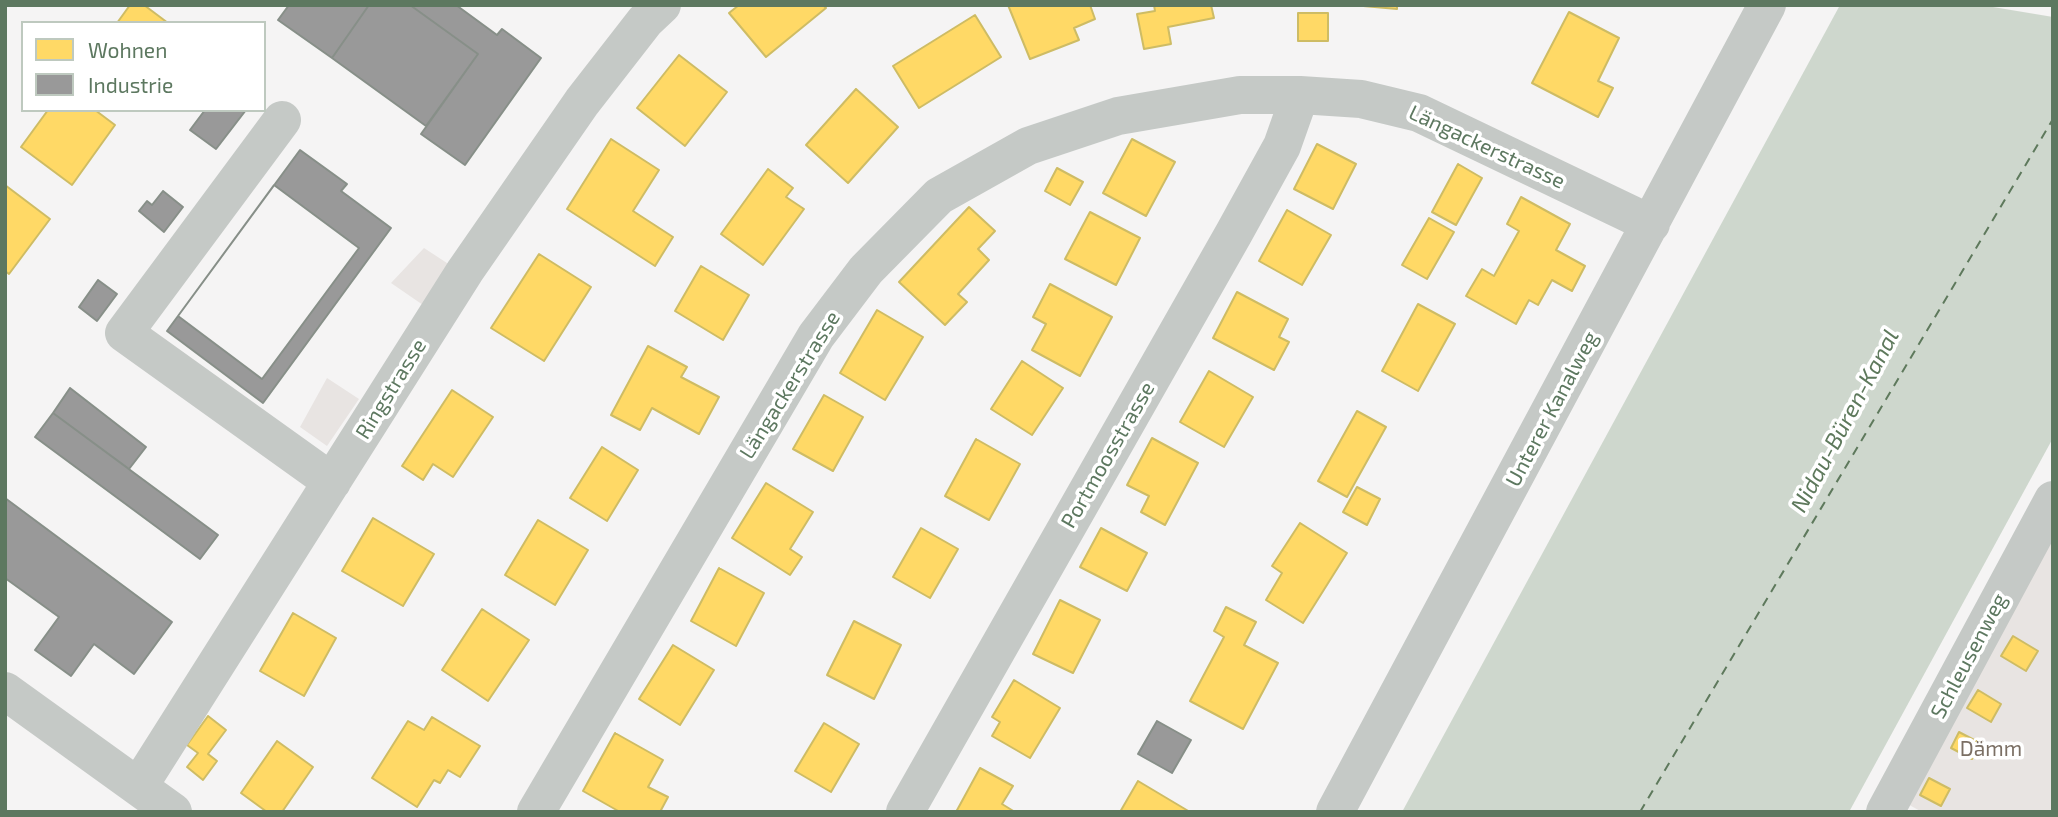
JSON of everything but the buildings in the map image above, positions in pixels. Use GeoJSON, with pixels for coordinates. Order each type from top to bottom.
{"type":"FeatureCollection","features":[{"type":"Feature","properties":{"kind":"street","name":"Ringstrasse"},"geometry":{"type":"LineString","coordinates":[[139,786],[481,248],[582,102],[645,20],[662,5]]}},
{"type":"Feature","properties":{"kind":"street","name":"Unterer Kanalweg"},"geometry":{"type":"LineString","coordinates":[[1335,812],[1767,5]]}},
{"type":"Feature","properties":{"kind":"street","name":"Längackerstrasse"},"geometry":{"type":"LineString","coordinates":[[537,812],[816,336],[866,270],[939,197],[1028,146],[1118,116],[1240,95],[1361,99],[1419,113],[1651,224]]}},
{"type":"Feature","properties":{"kind":"street","name":"Portmoosstrasse"},"geometry":{"type":"LineString","coordinates":[[905,812],[1282,146],[1300,95]]}},
{"type":"Feature","properties":{"kind":"street"},"geometry":{"type":"LineString","coordinates":[[282,120],[124,333],[332,482]]}},
{"type":"Feature","properties":{"kind":"street","name":"Schleusenweg"},"geometry":{"type":"LineString","coordinates":[[1885,812],[2053,500]]}},
{"type":"Feature","properties":{"kind":"street"},"geometry":{"type":"LineString","coordinates":[[5,691],[173,812]]}},
{"type":"Feature","properties":{"kind":"green space"},"geometry":{"type":"Polygon","coordinates":[[[424,248],[450,265],[423,305],[391,283],[424,248]]]}},
{"type":"Feature","properties":{"kind":"green space"},"geometry":{"type":"Polygon","coordinates":[[[327,378],[359,399],[327,446],[300,427],[327,378]]]}},
{"type":"Feature","properties":{"kind":"green space","name":"Dämm"},"geometry":{"type":"Polygon","coordinates":[[[2053,508],[2053,812],[1922,812],[1893,796],[2053,508]]]}},
{"type":"Feature","properties":{"kind":"water","name":"Nidau-Büren-Kanal"},"geometry":{"type":"Polygon","coordinates":[[[1840,5],[2053,5],[2053,438],[1849,812],[1402,812],[1840,5]]]}},
{"type":"Feature","properties":{"kind":"pier"},"geometry":{"type":"Polygon","coordinates":[[[1981,5],[2053,5],[2053,17],[1981,5]]]}},
{"type":"Feature","properties":{"kind":"ferry route"},"geometry":{"type":"LineString","coordinates":[[1640,812],[2053,119]]}}]}
